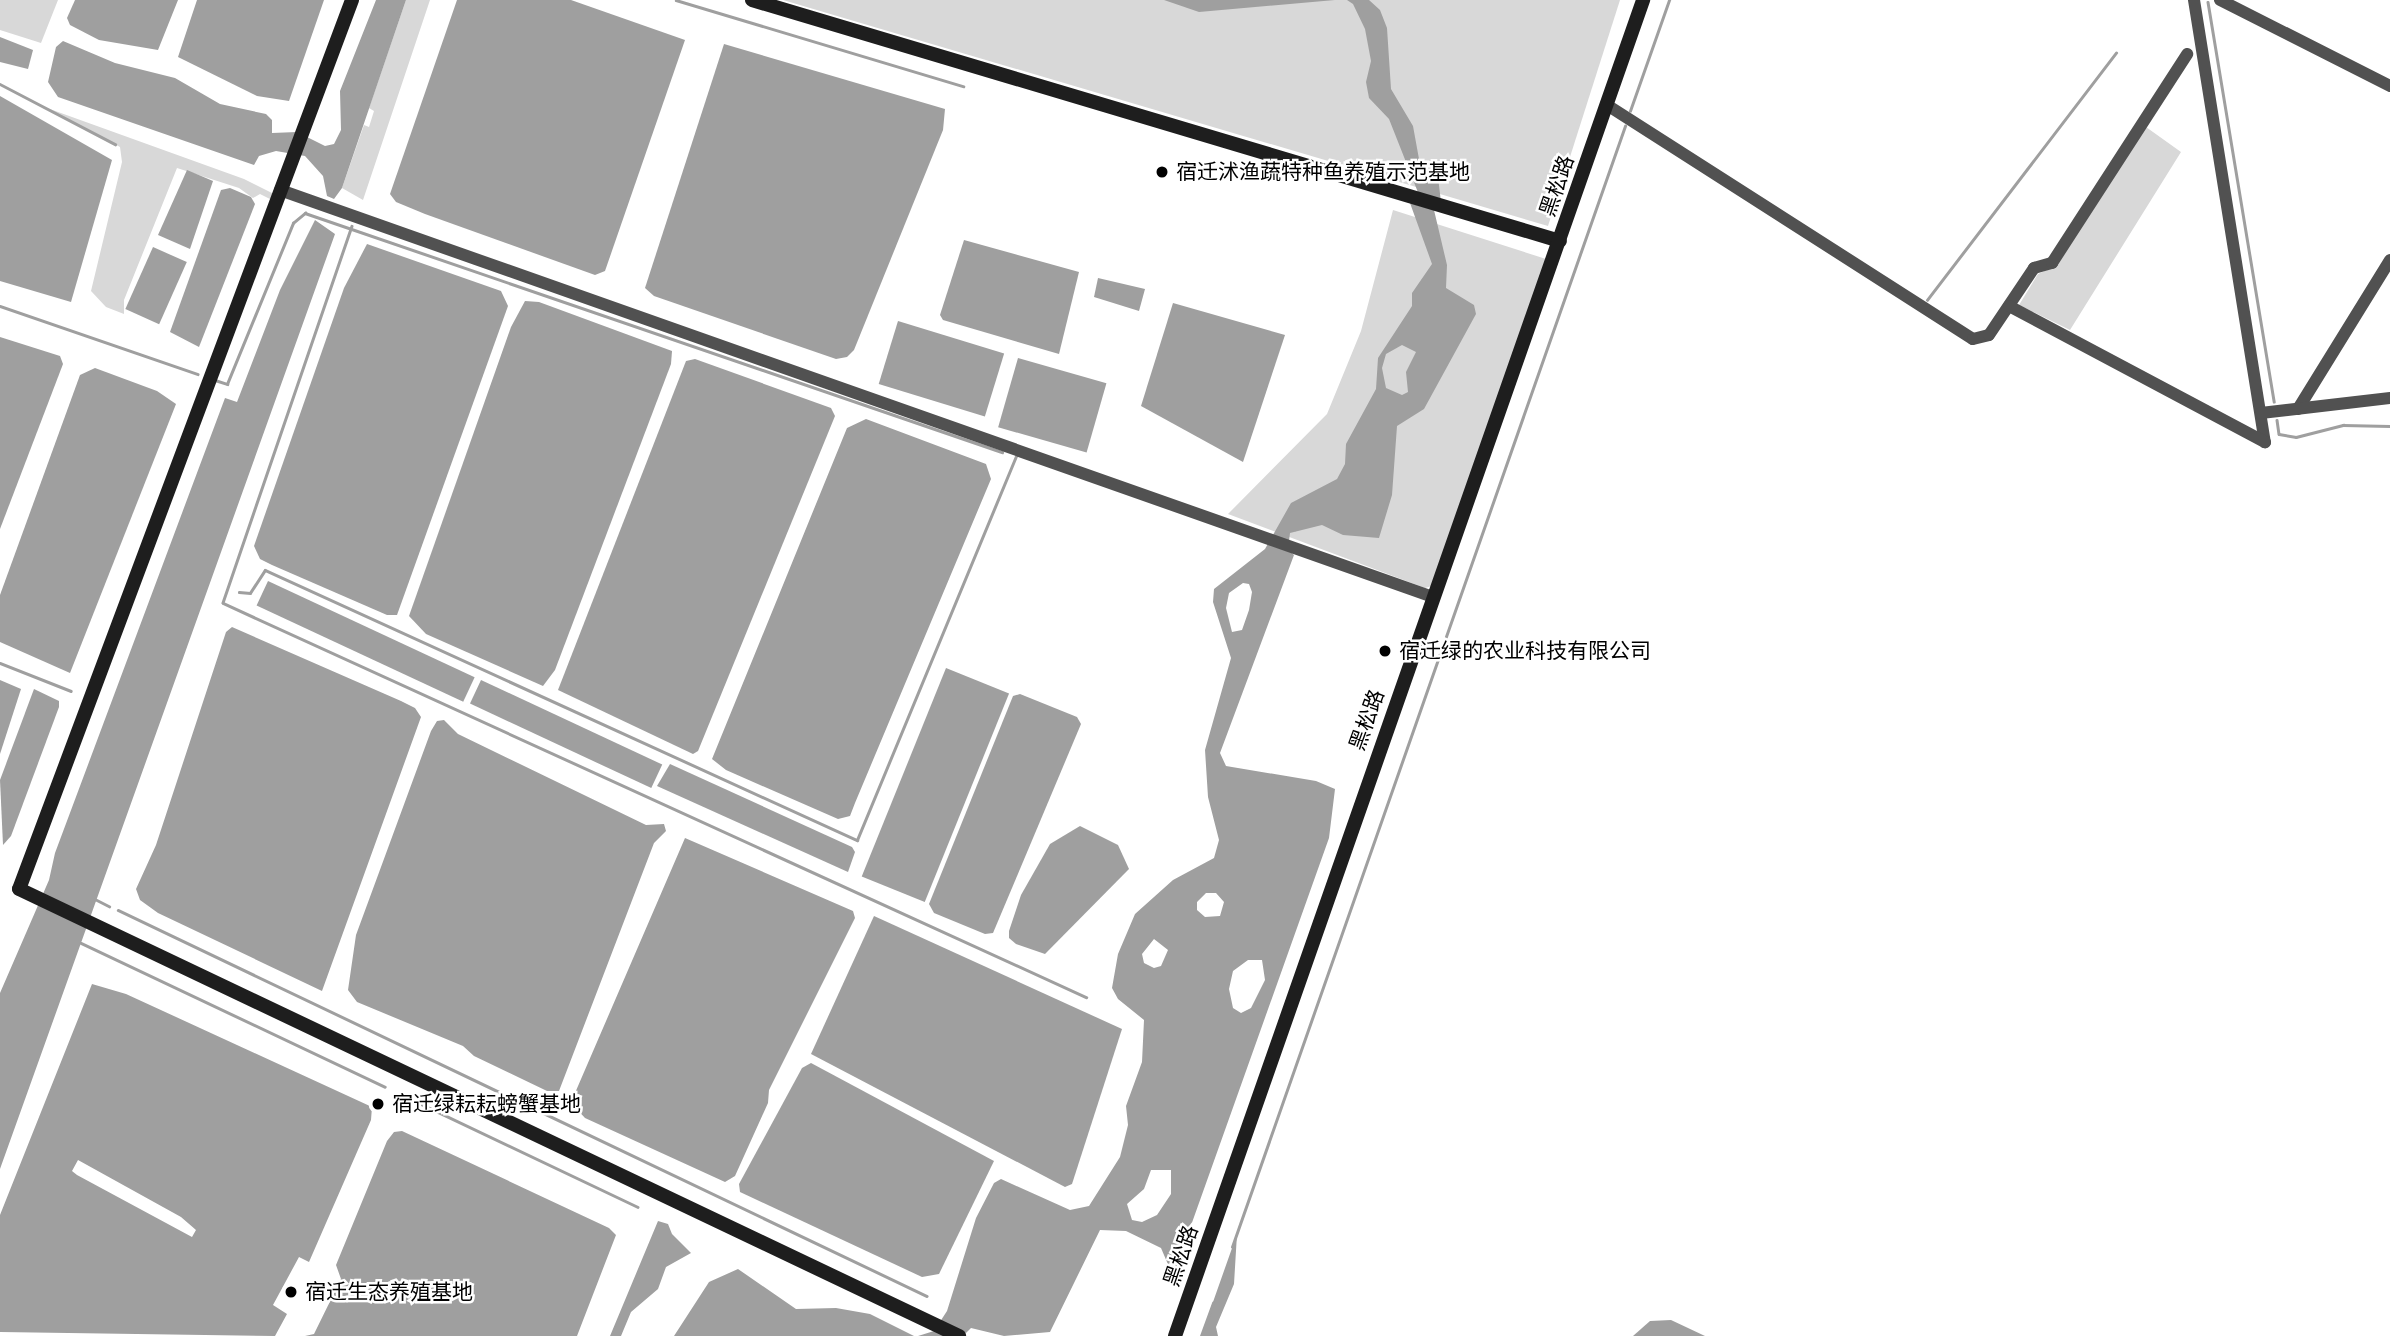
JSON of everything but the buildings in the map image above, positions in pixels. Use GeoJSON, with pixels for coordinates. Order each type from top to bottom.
{"type":"FeatureCollection","features":[{"type":"Feature","properties":{"kind":"street"},"geometry":{"type":"LineString","coordinates":[[352,0],[19,889],[959,1336]]}},
{"type":"Feature","properties":{"kind":"street"},"geometry":{"type":"LineString","coordinates":[[752,0],[1560,241]]}},
{"type":"Feature","properties":{"kind":"street","name":"黑松路"},"geometry":{"type":"LineString","coordinates":[[1175,1336],[1643,0]]}},
{"type":"Feature","properties":{"kind":"street"},"geometry":{"type":"LineString","coordinates":[[2008,306],[2265,442],[2194,0]]}},
{"type":"Feature","properties":{"kind":"street"},"geometry":{"type":"LineString","coordinates":[[2220,0],[2390,86]]}},
{"type":"Feature","properties":{"kind":"street"},"geometry":{"type":"LineString","coordinates":[[1606,105],[1973,338],[1989,335],[2034,268],[2052,263],[2187,54]]}},
{"type":"Feature","properties":{"kind":"street"},"geometry":{"type":"LineString","coordinates":[[280,190],[1433,597]]}},
{"type":"Feature","properties":{"kind":"street"},"geometry":{"type":"LineString","coordinates":[[2298,409],[2390,260]]}},
{"type":"Feature","properties":{"kind":"street"},"geometry":{"type":"LineString","coordinates":[[2261,413],[2390,398]]}},
{"type":"Feature","properties":{"kind":"shaded area"},"geometry":{"type":"Polygon","coordinates":[[[0,0],[58,0],[41,43],[0,30],[0,0]]]}},
{"type":"Feature","properties":{"kind":"shaded area"},"geometry":{"type":"Polygon","coordinates":[[[75,0],[178,0],[158,50],[99,40],[70,25],[67,18],[75,0]]]}},
{"type":"Feature","properties":{"kind":"shaded area"},"geometry":{"type":"Polygon","coordinates":[[[197,0],[324,0],[289,101],[257,96],[178,57],[197,0]]]}},
{"type":"Feature","properties":{"kind":"shaded area"},"geometry":{"type":"Polygon","coordinates":[[[376,0],[406,0],[342,188],[334,199],[327,196],[323,176],[305,156],[276,151],[259,156],[254,165],[58,97],[48,82],[56,47],[63,41],[115,63],[175,78],[220,104],[266,114],[272,120],[272,133],[297,132],[325,146],[334,144],[341,130],[340,91],[376,0]]]}},
{"type":"Feature","properties":{"kind":"shaded area"},"geometry":{"type":"Polygon","coordinates":[[[406,0],[430,0],[363,200],[342,188],[364,125],[369,127],[374,111],[369,108],[406,0]]]}},
{"type":"Feature","properties":{"kind":"shaded area"},"geometry":{"type":"Polygon","coordinates":[[[457,0],[571,0],[685,40],[605,271],[595,275],[425,214],[396,202],[390,194],[457,0]]]}},
{"type":"Feature","properties":{"kind":"shaded area"},"geometry":{"type":"Polygon","coordinates":[[[783,0],[1620,0],[1548,226],[783,0]]]}},
{"type":"Feature","properties":{"kind":"shaded area"},"geometry":{"type":"Polygon","coordinates":[[[1164,0],[1335,0],[1199,12],[1164,0]]]}},
{"type":"Feature","properties":{"kind":"shaded area"},"geometry":{"type":"Polygon","coordinates":[[[1347,0],[1369,0],[1380,10],[1387,28],[1391,89],[1413,126],[1421,170],[1438,177],[1441,202],[1419,195],[1389,119],[1369,98],[1366,82],[1371,61],[1365,29],[1353,4],[1347,0]]]}},
{"type":"Feature","properties":{"kind":"shaded area"},"geometry":{"type":"Polygon","coordinates":[[[0,37],[33,50],[28,69],[0,62],[0,37]]]}},
{"type":"Feature","properties":{"kind":"shaded area"},"geometry":{"type":"Polygon","coordinates":[[[724,44],[945,109],[943,130],[854,350],[847,357],[836,359],[654,296],[645,288],[724,44]]]}},
{"type":"Feature","properties":{"kind":"shaded area"},"geometry":{"type":"Polygon","coordinates":[[[0,96],[112,160],[71,302],[0,281],[0,96]]]}},
{"type":"Feature","properties":{"kind":"shaded area"},"geometry":{"type":"Polygon","coordinates":[[[47,108],[244,179],[274,194],[270,199],[260,194],[253,198],[239,188],[177,168],[124,300],[124,314],[106,307],[91,291],[122,162],[120,147],[47,108]]]}},
{"type":"Feature","properties":{"kind":"shaded area"},"geometry":{"type":"Polygon","coordinates":[[[2146,127],[2181,152],[2070,330],[2019,305],[2038,274],[2056,266],[2146,127]]]}},
{"type":"Feature","properties":{"kind":"shaded area"},"geometry":{"type":"Polygon","coordinates":[[[187,170],[213,181],[190,249],[158,235],[187,170]]]}},
{"type":"Feature","properties":{"kind":"shaded area"},"geometry":{"type":"Polygon","coordinates":[[[230,188],[251,197],[255,204],[199,347],[170,332],[221,190],[230,188]]]}},
{"type":"Feature","properties":{"kind":"shaded area"},"geometry":{"type":"Polygon","coordinates":[[[1410,203],[1434,210],[1447,265],[1446,288],[1474,305],[1476,314],[1424,409],[1397,426],[1392,495],[1379,538],[1343,535],[1322,525],[1290,533],[1288,549],[1294,555],[1220,753],[1226,766],[1316,781],[1335,789],[1329,838],[1173,1276],[1161,1248],[1126,1231],[1100,1230],[1050,1332],[1004,1336],[971,1328],[963,1336],[918,1336],[934,1331],[947,1311],[976,1218],[994,1183],[1001,1179],[1070,1210],[1089,1206],[1120,1157],[1128,1125],[1126,1106],[1142,1062],[1144,1020],[1118,999],[1112,988],[1118,954],[1135,914],[1173,880],[1214,858],[1219,840],[1208,797],[1205,750],[1231,658],[1213,602],[1214,589],[1265,549],[1291,503],[1337,479],[1345,464],[1346,444],[1376,389],[1378,358],[1412,306],[1412,293],[1432,264],[1410,203]],[[1402,345],[1386,354],[1382,368],[1386,388],[1402,395],[1408,392],[1406,372],[1416,352],[1402,345]],[[1243,583],[1229,593],[1226,608],[1232,632],[1242,630],[1252,592],[1249,584],[1243,583]],[[1206,893],[1197,902],[1197,910],[1205,917],[1220,916],[1224,902],[1216,893],[1206,893]],[[1154,939],[1142,954],[1144,963],[1154,968],[1161,966],[1168,950],[1154,939]],[[1248,960],[1233,971],[1229,989],[1233,1008],[1241,1013],[1251,1008],[1265,980],[1262,960],[1248,960]],[[1151,1170],[1144,1189],[1127,1204],[1132,1220],[1142,1222],[1157,1215],[1171,1194],[1171,1170],[1151,1170]]]}},
{"type":"Feature","properties":{"kind":"shaded area"},"geometry":{"type":"Polygon","coordinates":[[[1393,210],[1546,259],[1432,586],[1425,588],[1228,514],[1327,414],[1361,331],[1393,210]]]}},
{"type":"Feature","properties":{"kind":"shaded area"},"geometry":{"type":"Polygon","coordinates":[[[315,220],[335,234],[0,1169],[0,993],[49,880],[55,853],[225,398],[237,402],[280,290],[315,220]]]}},
{"type":"Feature","properties":{"kind":"shaded area"},"geometry":{"type":"Polygon","coordinates":[[[964,240],[1079,272],[1059,354],[943,320],[940,315],[964,240]]]}},
{"type":"Feature","properties":{"kind":"shaded area"},"geometry":{"type":"Polygon","coordinates":[[[367,244],[501,291],[508,306],[397,615],[387,615],[272,565],[260,559],[254,546],[344,288],[367,244]]]}},
{"type":"Feature","properties":{"kind":"shaded area"},"geometry":{"type":"Polygon","coordinates":[[[153,247],[187,262],[159,324],[125,309],[153,247]]]}},
{"type":"Feature","properties":{"kind":"shaded area"},"geometry":{"type":"Polygon","coordinates":[[[1098,278],[1145,289],[1139,311],[1094,297],[1098,278]]]}},
{"type":"Feature","properties":{"kind":"shaded area"},"geometry":{"type":"Polygon","coordinates":[[[525,301],[539,302],[672,351],[671,364],[555,670],[543,686],[426,634],[409,616],[511,327],[525,301]]]}},
{"type":"Feature","properties":{"kind":"shaded area"},"geometry":{"type":"Polygon","coordinates":[[[1173,303],[1285,335],[1243,462],[1141,406],[1173,303]]]}},
{"type":"Feature","properties":{"kind":"shaded area"},"geometry":{"type":"Polygon","coordinates":[[[898,321],[1004,353],[985,417],[879,384],[898,321]]]}},
{"type":"Feature","properties":{"kind":"shaded area"},"geometry":{"type":"Polygon","coordinates":[[[0,337],[60,356],[63,364],[0,529],[0,337]]]}},
{"type":"Feature","properties":{"kind":"shaded area"},"geometry":{"type":"Polygon","coordinates":[[[1018,358],[1106,383],[1087,453],[998,427],[1018,358]]]}},
{"type":"Feature","properties":{"kind":"shaded area"},"geometry":{"type":"Polygon","coordinates":[[[695,359],[831,408],[835,416],[698,751],[693,754],[558,690],[686,361],[695,359]]]}},
{"type":"Feature","properties":{"kind":"shaded area"},"geometry":{"type":"Polygon","coordinates":[[[95,368],[157,391],[176,404],[70,673],[0,642],[0,595],[80,375],[95,368]]]}},
{"type":"Feature","properties":{"kind":"shaded area"},"geometry":{"type":"Polygon","coordinates":[[[866,419],[986,464],[991,479],[850,816],[838,819],[726,770],[712,759],[847,428],[866,419]]]}},
{"type":"Feature","properties":{"kind":"shaded area"},"geometry":{"type":"Polygon","coordinates":[[[268,581],[475,677],[463,702],[257,605],[268,581]]]}},
{"type":"Feature","properties":{"kind":"shaded area"},"geometry":{"type":"Polygon","coordinates":[[[232,627],[401,701],[415,708],[421,717],[322,991],[158,913],[140,900],[136,889],[156,845],[226,632],[232,627]]]}},
{"type":"Feature","properties":{"kind":"shaded area"},"geometry":{"type":"Polygon","coordinates":[[[946,668],[1009,693],[925,902],[862,877],[946,668]]]}},
{"type":"Feature","properties":{"kind":"shaded area"},"geometry":{"type":"Polygon","coordinates":[[[0,680],[21,689],[0,754],[0,680]]]}},
{"type":"Feature","properties":{"kind":"shaded area"},"geometry":{"type":"Polygon","coordinates":[[[481,680],[662,765],[651,788],[470,704],[481,680]]]}},
{"type":"Feature","properties":{"kind":"shaded area"},"geometry":{"type":"Polygon","coordinates":[[[34,689],[59,701],[59,707],[11,836],[3,845],[0,780],[34,689]]]}},
{"type":"Feature","properties":{"kind":"shaded area"},"geometry":{"type":"Polygon","coordinates":[[[1020,694],[1077,717],[1081,724],[993,933],[985,934],[934,913],[929,904],[1013,696],[1020,694]]]}},
{"type":"Feature","properties":{"kind":"shaded area"},"geometry":{"type":"Polygon","coordinates":[[[444,720],[458,734],[646,825],[664,824],[666,831],[654,843],[559,1091],[547,1091],[474,1056],[463,1046],[357,1002],[348,990],[356,935],[431,731],[437,721],[444,720]]]}},
{"type":"Feature","properties":{"kind":"shaded area"},"geometry":{"type":"Polygon","coordinates":[[[670,764],[852,847],[855,852],[848,872],[657,786],[670,764]]]}},
{"type":"Feature","properties":{"kind":"shaded area"},"geometry":{"type":"Polygon","coordinates":[[[1080,826],[1118,845],[1129,869],[1045,954],[1016,944],[1009,938],[1009,931],[1021,895],[1050,844],[1080,826]]]}},
{"type":"Feature","properties":{"kind":"shaded area"},"geometry":{"type":"Polygon","coordinates":[[[685,838],[853,911],[855,918],[769,1090],[768,1103],[735,1176],[725,1182],[585,1118],[574,1106],[575,1093],[685,838]]]}},
{"type":"Feature","properties":{"kind":"shaded area"},"geometry":{"type":"Polygon","coordinates":[[[874,916],[1122,1029],[1072,1184],[1065,1187],[811,1054],[874,916]]]}},
{"type":"Feature","properties":{"kind":"shaded area"},"geometry":{"type":"Polygon","coordinates":[[[92,984],[126,994],[372,1107],[371,1120],[309,1262],[299,1257],[273,1305],[287,1314],[275,1336],[0,1332],[0,1215],[92,984]],[[78,1160],[72,1171],[192,1237],[196,1230],[181,1217],[78,1160]]]}},
{"type":"Feature","properties":{"kind":"shaded area"},"geometry":{"type":"Polygon","coordinates":[[[811,1063],[994,1161],[939,1274],[922,1277],[740,1192],[739,1184],[802,1068],[811,1063]]]}},
{"type":"Feature","properties":{"kind":"shaded area"},"geometry":{"type":"Polygon","coordinates":[[[402,1131],[609,1228],[616,1235],[577,1336],[305,1336],[314,1334],[341,1279],[336,1265],[387,1141],[394,1132],[402,1131]]]}},
{"type":"Feature","properties":{"kind":"shaded area"},"geometry":{"type":"Polygon","coordinates":[[[658,1221],[668,1224],[672,1234],[691,1253],[666,1267],[658,1289],[631,1312],[621,1336],[610,1336],[658,1221]]]}},
{"type":"Feature","properties":{"kind":"shaded area"},"geometry":{"type":"Polygon","coordinates":[[[1237,1234],[1234,1284],[1216,1327],[1218,1336],[1201,1336],[1237,1234]]]}},
{"type":"Feature","properties":{"kind":"shaded area"},"geometry":{"type":"Polygon","coordinates":[[[738,1269],[796,1309],[836,1308],[870,1314],[914,1336],[674,1336],[709,1282],[738,1269]]]}},
{"type":"Feature","properties":{"kind":"shaded area"},"geometry":{"type":"Polygon","coordinates":[[[1671,1320],[1705,1336],[1633,1336],[1650,1321],[1671,1320]]]}},
{"type":"Feature","properties":{"kind":"waterway"},"geometry":{"type":"LineString","coordinates":[[676,0],[963,86]]}},
{"type":"Feature","properties":{"kind":"waterway"},"geometry":{"type":"LineString","coordinates":[[1630,111],[1669,0]]}},
{"type":"Feature","properties":{"kind":"waterway"},"geometry":{"type":"LineString","coordinates":[[2208,2],[2274,402]]}},
{"type":"Feature","properties":{"kind":"waterway"},"geometry":{"type":"LineString","coordinates":[[1927,300],[2116,53]]}},
{"type":"Feature","properties":{"kind":"waterway"},"geometry":{"type":"LineString","coordinates":[[0,84],[115,144]]}},
{"type":"Feature","properties":{"kind":"waterway"},"geometry":{"type":"LineString","coordinates":[[1232,1247],[1625,126]]}},
{"type":"Feature","properties":{"kind":"waterway"},"geometry":{"type":"LineString","coordinates":[[215,380],[227,384],[293,223],[305,213],[1002,452]]}},
{"type":"Feature","properties":{"kind":"waterway"},"geometry":{"type":"LineString","coordinates":[[352,226],[223,603],[1086,997]]}},
{"type":"Feature","properties":{"kind":"waterway"},"geometry":{"type":"LineString","coordinates":[[0,306],[198,374]]}},
{"type":"Feature","properties":{"kind":"waterway"},"geometry":{"type":"LineString","coordinates":[[2277,420],[2279,434],[2296,437],[2343,425],[2390,426]]}},
{"type":"Feature","properties":{"kind":"waterway"},"geometry":{"type":"LineString","coordinates":[[239,592],[250,593],[265,570],[857,840],[1016,457]]}},
{"type":"Feature","properties":{"kind":"waterway"},"geometry":{"type":"LineString","coordinates":[[0,663],[71,691]]}},
{"type":"Feature","properties":{"kind":"waterway"},"geometry":{"type":"LineString","coordinates":[[95,899],[109,906]]}},
{"type":"Feature","properties":{"kind":"waterway"},"geometry":{"type":"LineString","coordinates":[[118,910],[927,1296]]}},
{"type":"Feature","properties":{"kind":"waterway"},"geometry":{"type":"LineString","coordinates":[[81,943],[385,1087]]}},
{"type":"Feature","properties":{"kind":"waterway"},"geometry":{"type":"LineString","coordinates":[[400,1094],[638,1207]]}},
{"type":"Feature","properties":{"kind":"waterway"},"geometry":{"type":"LineString","coordinates":[[1201,1336],[1213,1303]]}},
{"type":"Feature","properties":{"kind":"place","name":"宿迁沭渔蔬特种鱼养殖示范基地"},"geometry":{"type":"Point","coordinates":[1162,172]}},
{"type":"Feature","properties":{"kind":"place","name":"宿迁绿的农业科技有限公司"},"geometry":{"type":"Point","coordinates":[1385,651]}},
{"type":"Feature","properties":{"kind":"place","name":"宿迁绿耘耘螃蟹基地"},"geometry":{"type":"Point","coordinates":[378,1104]}},
{"type":"Feature","properties":{"kind":"place","name":"宿迁生态养殖基地"},"geometry":{"type":"Point","coordinates":[291,1292]}}]}
